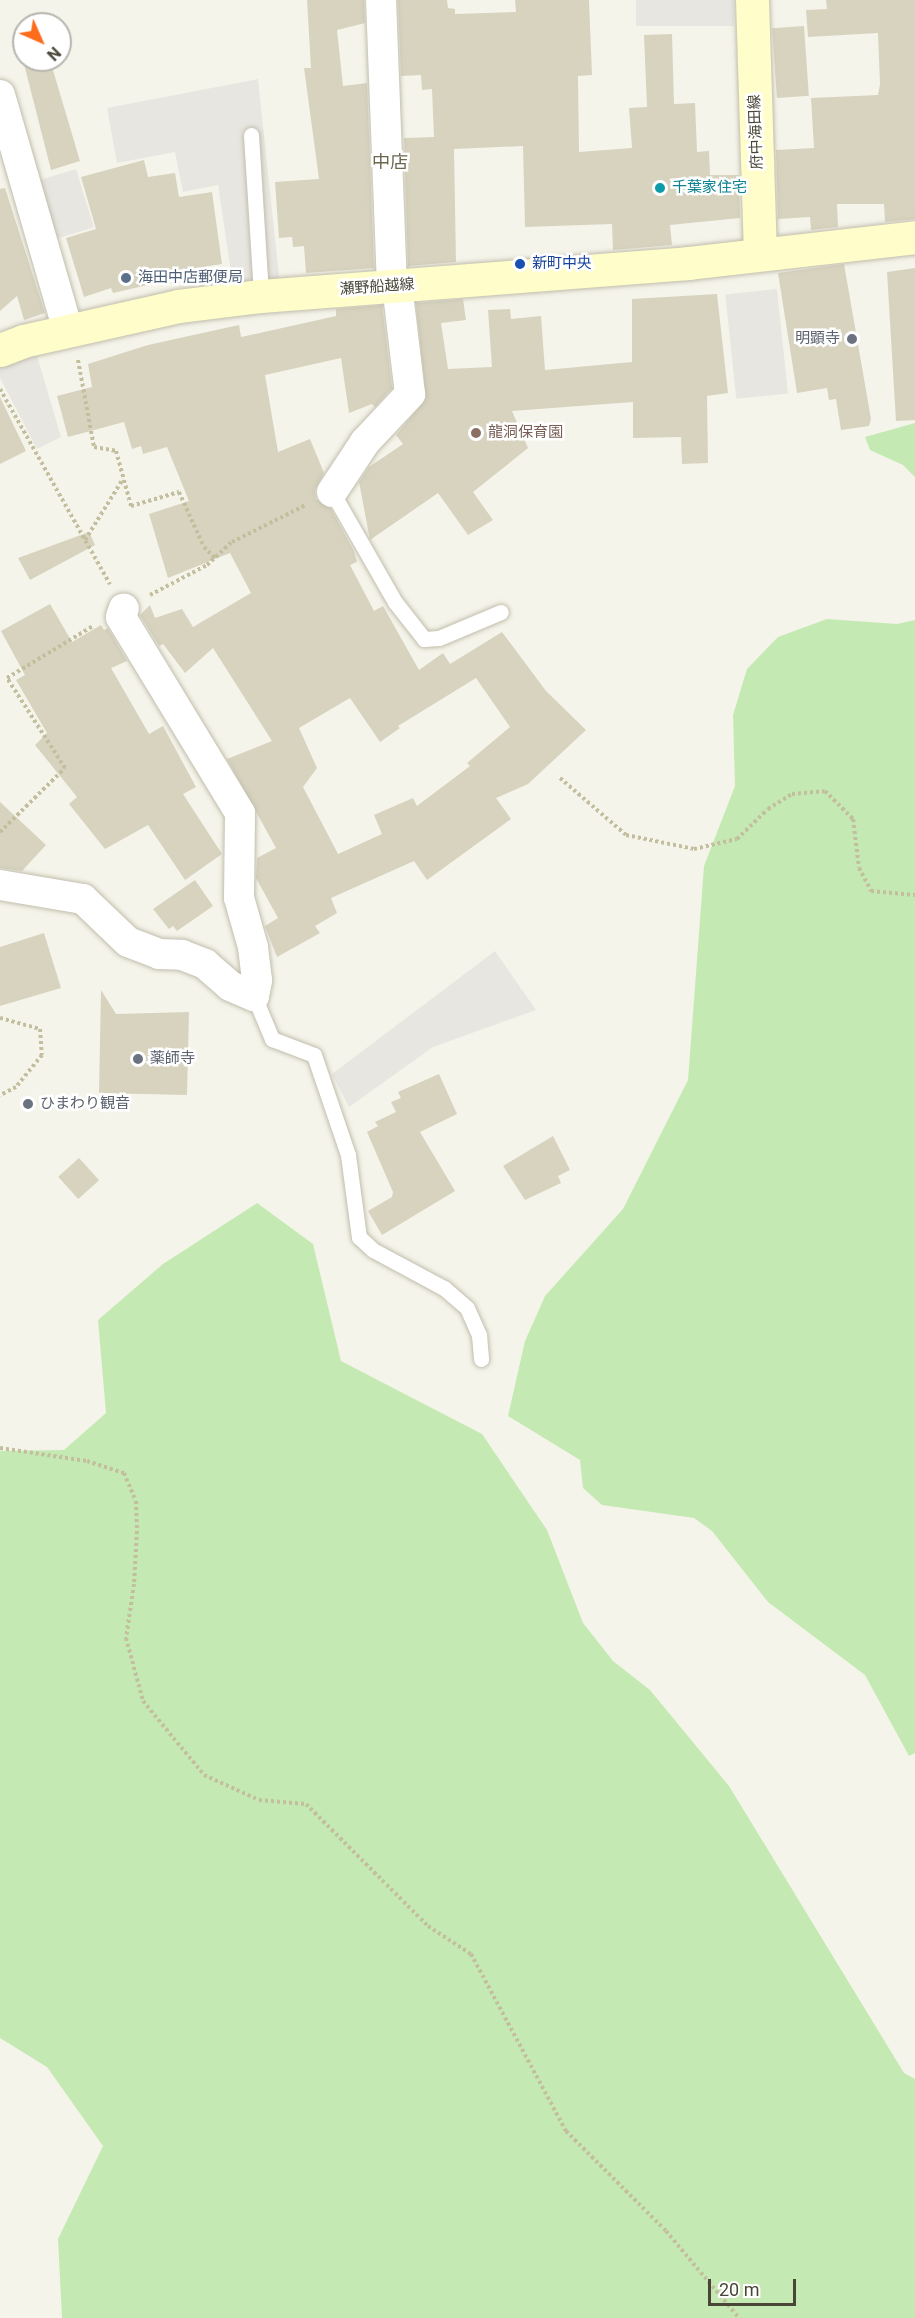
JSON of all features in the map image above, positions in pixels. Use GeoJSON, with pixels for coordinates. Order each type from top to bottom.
{"type":"FeatureCollection","features":[{"type":"Feature","properties":{"kind":"main road","name":"府中海田線"},"geometry":{"type":"LineString","coordinates":[[752,0],[760,253]]}},
{"type":"Feature","properties":{"kind":"main road"},"geometry":{"type":"LineString","coordinates":[[760,253],[915,237]]}},
{"type":"Feature","properties":{"kind":"main road","name":"瀬野船越線"},"geometry":{"type":"LineString","coordinates":[[0,350],[70,329],[178,306],[261,296],[688,263],[760,253]]}},
{"type":"Feature","properties":{"kind":"street"},"geometry":{"type":"LineString","coordinates":[[332,492],[365,442],[410,394],[394,285],[381,0]]}},
{"type":"Feature","properties":{"kind":"street"},"geometry":{"type":"LineString","coordinates":[[0,95],[70,329]]}},
{"type":"Feature","properties":{"kind":"street"},"geometry":{"type":"LineString","coordinates":[[0,885],[83,898],[128,942],[159,954],[182,955],[205,964],[230,986],[254,996],[257,980],[253,947],[239,898],[240,813],[121,617],[124,608]]}},
{"type":"Feature","properties":{"kind":"lane"},"geometry":{"type":"LineString","coordinates":[[251,135],[261,296]]}},
{"type":"Feature","properties":{"kind":"lane"},"geometry":{"type":"LineString","coordinates":[[332,492],[395,602],[424,639],[439,638],[501,612]]}},
{"type":"Feature","properties":{"kind":"lane"},"geometry":{"type":"LineString","coordinates":[[254,996],[273,1039],[314,1055],[348,1155],[359,1237],[373,1250],[444,1288],[467,1308],[478,1335],[481,1359]]}},
{"type":"Feature","properties":{"kind":"path"},"geometry":{"type":"LineString","coordinates":[[70,329],[94,447],[116,452],[131,506],[179,492],[204,547],[215,558]]}},
{"type":"Feature","properties":{"kind":"path"},"geometry":{"type":"LineString","coordinates":[[0,389],[124,608]]}},
{"type":"Feature","properties":{"kind":"path"},"geometry":{"type":"LineString","coordinates":[[84,540],[123,479]]}},
{"type":"Feature","properties":{"kind":"path"},"geometry":{"type":"LineString","coordinates":[[0,832],[65,768],[7,678],[124,608],[215,558],[231,542],[332,492]]}},
{"type":"Feature","properties":{"kind":"path"},"geometry":{"type":"LineString","coordinates":[[560,778],[626,835],[694,849],[737,839],[768,809],[792,794],[825,791],[853,819],[859,868],[871,891],[915,895]]}},
{"type":"Feature","properties":{"kind":"path"},"geometry":{"type":"LineString","coordinates":[[0,1018],[40,1029],[42,1055],[16,1087],[0,1095]]}},
{"type":"Feature","properties":{"kind":"path"},"geometry":{"type":"LineString","coordinates":[[0,1448],[87,1461],[124,1473],[136,1501],[137,1531],[126,1638],[143,1701],[204,1775],[259,1800],[306,1804],[428,1926],[471,1954],[566,2131],[666,2231],[739,2318]]}},
{"type":"Feature","properties":{"kind":"green space"},"geometry":{"type":"Polygon","coordinates":[[[915,423],[915,477],[903,465],[870,450],[865,437],[915,423]]]}},
{"type":"Feature","properties":{"kind":"green space"},"geometry":{"type":"Polygon","coordinates":[[[827,619],[897,624],[915,620],[915,1753],[909,1756],[865,1675],[768,1602],[712,1531],[694,1518],[602,1505],[583,1488],[580,1460],[508,1416],[525,1341],[545,1296],[623,1209],[688,1080],[704,866],[735,786],[733,715],[747,669],[778,637],[827,619]]]}},
{"type":"Feature","properties":{"kind":"green space"},"geometry":{"type":"Polygon","coordinates":[[[257,1203],[313,1244],[341,1361],[482,1434],[547,1530],[583,1623],[613,1661],[650,1690],[729,1786],[904,2073],[915,2079],[915,2318],[62,2318],[58,2239],[103,2146],[47,2067],[0,2038],[0,1451],[64,1450],[106,1413],[98,1320],[163,1264],[257,1203]]]}},
{"type":"Feature","properties":{"kind":"shaded area"},"geometry":{"type":"Polygon","coordinates":[[[636,0],[734,0],[734,26],[636,26],[636,0]]]}},
{"type":"Feature","properties":{"kind":"shaded area"},"geometry":{"type":"Polygon","coordinates":[[[258,79],[280,285],[234,292],[218,185],[183,192],[175,152],[117,163],[107,108],[258,79]]]}},
{"type":"Feature","properties":{"kind":"shaded area"},"geometry":{"type":"Polygon","coordinates":[[[76,169],[94,227],[55,239],[37,181],[76,169]]]}},
{"type":"Feature","properties":{"kind":"shaded area"},"geometry":{"type":"Polygon","coordinates":[[[777,289],[788,393],[736,399],[725,294],[777,289]]]}},
{"type":"Feature","properties":{"kind":"shaded area"},"geometry":{"type":"Polygon","coordinates":[[[35,349],[61,437],[37,449],[0,378],[0,360],[35,349]]]}},
{"type":"Feature","properties":{"kind":"shaded area"},"geometry":{"type":"Polygon","coordinates":[[[495,951],[536,1010],[433,1047],[349,1107],[332,1074],[495,951]]]}},
{"type":"Feature","properties":{"kind":"building"},"geometry":{"type":"Polygon","coordinates":[[[307,0],[364,0],[365,23],[337,30],[343,86],[367,83],[374,268],[306,273],[304,246],[293,247],[292,237],[279,238],[275,182],[319,179],[304,68],[311,68],[307,0]]]}},
{"type":"Feature","properties":{"kind":"building"},"geometry":{"type":"Polygon","coordinates":[[[398,0],[447,0],[448,8],[455,9],[455,14],[516,12],[515,0],[589,0],[592,75],[578,76],[579,152],[632,148],[629,108],[647,107],[644,35],[672,34],[674,104],[695,103],[697,152],[709,151],[710,175],[739,175],[740,218],[670,225],[672,245],[613,250],[612,224],[525,227],[523,146],[454,149],[456,262],[408,266],[404,138],[434,137],[432,89],[422,90],[421,75],[401,76],[398,0]]]}},
{"type":"Feature","properties":{"kind":"building"},"geometry":{"type":"Polygon","coordinates":[[[826,0],[915,0],[915,219],[885,222],[884,204],[837,204],[838,227],[811,230],[810,217],[778,219],[776,150],[814,148],[811,98],[878,95],[880,84],[878,33],[808,37],[806,10],[827,9],[826,0]]]}},
{"type":"Feature","properties":{"kind":"building"},"geometry":{"type":"Polygon","coordinates":[[[804,26],[809,96],[777,98],[772,28],[804,26]]]}},
{"type":"Feature","properties":{"kind":"building"},"geometry":{"type":"Polygon","coordinates":[[[26,72],[54,72],[80,161],[51,170],[26,72]]]}},
{"type":"Feature","properties":{"kind":"building"},"geometry":{"type":"Polygon","coordinates":[[[144,160],[148,177],[175,173],[179,197],[212,192],[222,264],[190,269],[191,275],[113,293],[111,288],[84,297],[66,238],[96,229],[81,177],[144,160]]]}},
{"type":"Feature","properties":{"kind":"building"},"geometry":{"type":"Polygon","coordinates":[[[5,188],[45,313],[24,320],[17,296],[0,311],[0,189],[5,188]]]}},
{"type":"Feature","properties":{"kind":"building","name":"明顕寺"},"geometry":{"type":"Polygon","coordinates":[[[844,264],[871,419],[869,426],[841,430],[836,399],[829,400],[827,388],[797,393],[778,273],[844,264]]]}},
{"type":"Feature","properties":{"kind":"building"},"geometry":{"type":"Polygon","coordinates":[[[915,268],[915,420],[896,421],[887,272],[915,268]]]}},
{"type":"Feature","properties":{"kind":"building"},"geometry":{"type":"Polygon","coordinates":[[[717,294],[728,393],[707,396],[708,463],[682,464],[681,437],[633,438],[633,402],[512,411],[528,448],[473,492],[493,520],[468,535],[438,493],[370,540],[359,482],[369,467],[403,444],[396,435],[426,399],[416,303],[463,299],[466,320],[441,323],[448,369],[492,367],[488,310],[510,309],[511,319],[541,316],[545,370],[632,362],[632,299],[717,294]]]}},
{"type":"Feature","properties":{"kind":"building"},"geometry":{"type":"Polygon","coordinates":[[[382,305],[392,388],[375,407],[372,404],[349,413],[341,358],[265,375],[278,452],[310,439],[324,473],[315,490],[316,499],[331,509],[354,551],[357,562],[350,565],[374,611],[383,606],[419,670],[443,653],[450,664],[502,632],[546,691],[586,730],[528,784],[496,798],[511,819],[427,880],[414,861],[331,898],[337,913],[315,926],[320,933],[277,957],[265,926],[278,918],[256,878],[257,858],[276,848],[227,759],[272,741],[213,648],[185,673],[163,644],[159,646],[140,615],[150,605],[155,618],[182,609],[193,627],[251,593],[230,553],[168,578],[149,514],[189,501],[167,447],[143,454],[141,446],[132,449],[124,422],[68,437],[57,396],[92,387],[88,364],[148,345],[239,325],[241,337],[336,316],[336,309],[382,305]],[[476,678],[398,726],[400,728],[380,742],[350,698],[299,728],[317,768],[303,787],[338,854],[382,834],[374,815],[413,798],[417,806],[470,766],[467,763],[510,727],[476,678]]]}},
{"type":"Feature","properties":{"kind":"building"},"geometry":{"type":"Polygon","coordinates":[[[0,397],[26,451],[0,464],[0,397]]]}},
{"type":"Feature","properties":{"kind":"building"},"geometry":{"type":"Polygon","coordinates":[[[89,532],[95,545],[30,580],[18,558],[89,532]]]}},
{"type":"Feature","properties":{"kind":"building"},"geometry":{"type":"Polygon","coordinates":[[[50,604],[72,642],[101,625],[104,630],[108,628],[127,661],[111,668],[149,734],[163,726],[196,787],[183,794],[222,854],[185,880],[148,825],[105,849],[69,804],[77,797],[35,745],[47,733],[16,680],[25,675],[1,631],[50,604]]]}},
{"type":"Feature","properties":{"kind":"building"},"geometry":{"type":"Polygon","coordinates":[[[0,802],[46,845],[22,871],[0,868],[0,802]]]}},
{"type":"Feature","properties":{"kind":"building"},"geometry":{"type":"Polygon","coordinates":[[[195,880],[213,906],[177,931],[173,926],[169,929],[153,909],[195,880]]]}},
{"type":"Feature","properties":{"kind":"building"},"geometry":{"type":"Polygon","coordinates":[[[44,933],[61,988],[0,1006],[0,947],[44,933]]]}},
{"type":"Feature","properties":{"kind":"building","name":"薬師寺"},"geometry":{"type":"Polygon","coordinates":[[[101,990],[116,1014],[189,1012],[187,1095],[99,1093],[101,990]]]}},
{"type":"Feature","properties":{"kind":"building"},"geometry":{"type":"Polygon","coordinates":[[[439,1074],[457,1114],[420,1132],[455,1191],[382,1235],[368,1211],[392,1197],[393,1192],[367,1132],[378,1126],[375,1122],[396,1112],[391,1102],[401,1098],[398,1092],[439,1074]]]}},
{"type":"Feature","properties":{"kind":"building"},"geometry":{"type":"Polygon","coordinates":[[[553,1136],[570,1170],[558,1176],[561,1183],[525,1200],[503,1166],[553,1136]]]}},
{"type":"Feature","properties":{"kind":"building"},"geometry":{"type":"Polygon","coordinates":[[[79,1158],[99,1180],[78,1199],[58,1177],[79,1158]]]}},
{"type":"Feature","properties":{"kind":"place","name":"千葉家住宅"},"geometry":{"type":"Point","coordinates":[660,188]}},
{"type":"Feature","properties":{"kind":"place","name":"新町中央"},"geometry":{"type":"Point","coordinates":[520,264]}},
{"type":"Feature","properties":{"kind":"place","name":"海田中店郵便局"},"geometry":{"type":"Point","coordinates":[126,278]}},
{"type":"Feature","properties":{"kind":"place","name":"明顕寺"},"geometry":{"type":"Point","coordinates":[852,339]}},
{"type":"Feature","properties":{"kind":"place","name":"龍洞保育園"},"geometry":{"type":"Point","coordinates":[476,433]}},
{"type":"Feature","properties":{"kind":"place","name":"薬師寺"},"geometry":{"type":"Point","coordinates":[138,1059]}},
{"type":"Feature","properties":{"kind":"place","name":"ひまわり観音"},"geometry":{"type":"Point","coordinates":[28,1104]}},
{"type":"Feature","properties":{"kind":"district","name":"中店"},"geometry":{"type":"Point","coordinates":[390,162]}}]}
